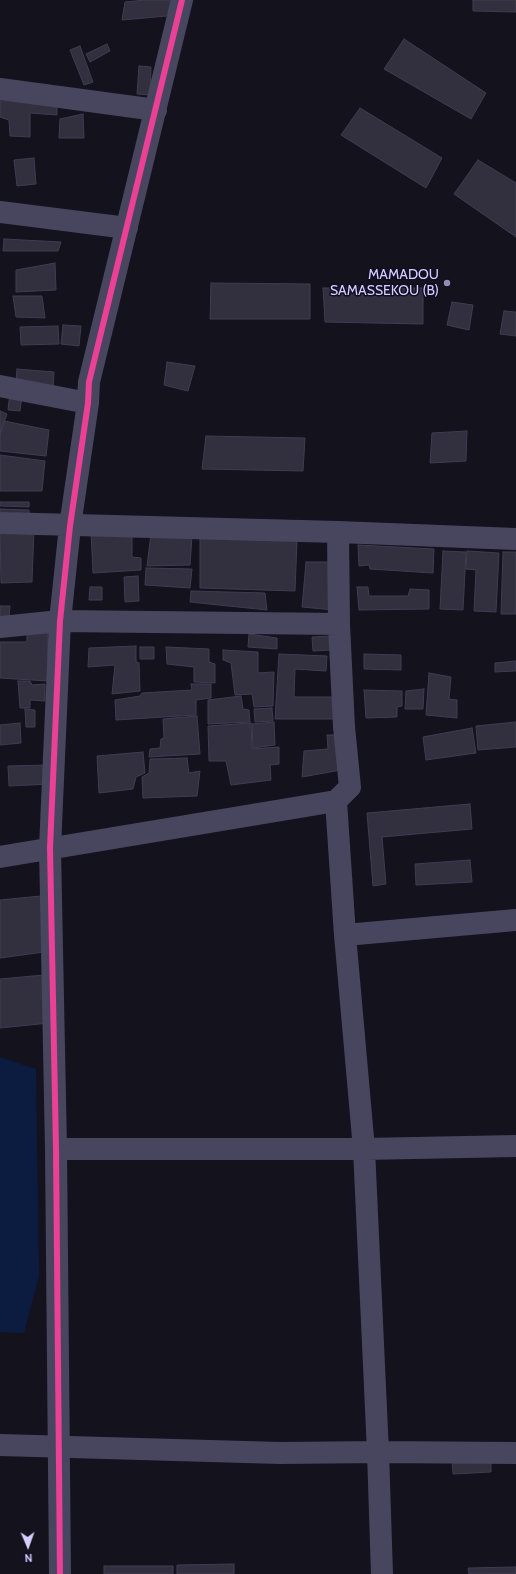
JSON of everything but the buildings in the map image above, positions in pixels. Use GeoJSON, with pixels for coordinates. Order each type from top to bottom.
{"type":"FeatureCollection","features":[{"type":"Feature","properties":{"kind":"street"},"geometry":{"type":"LineString","coordinates":[[60,1574],[56,1148],[50,848],[60,621],[70,526],[88,403],[89,382],[182,0]]}},
{"type":"Feature","properties":{"kind":"street"},"geometry":{"type":"LineString","coordinates":[[0,89],[156,110]]}},
{"type":"Feature","properties":{"kind":"street"},"geometry":{"type":"LineString","coordinates":[[0,212],[127,228]]}},
{"type":"Feature","properties":{"kind":"street"},"geometry":{"type":"LineString","coordinates":[[0,386],[88,403]]}},
{"type":"Feature","properties":{"kind":"street"},"geometry":{"type":"LineString","coordinates":[[0,523],[338,532],[516,539]]}},
{"type":"Feature","properties":{"kind":"street"},"geometry":{"type":"LineString","coordinates":[[0,857],[336,801],[350,787],[344,727],[339,624],[338,532]]}},
{"type":"Feature","properties":{"kind":"street"},"geometry":{"type":"LineString","coordinates":[[0,627],[60,621],[339,624]]}},
{"type":"Feature","properties":{"kind":"street"},"geometry":{"type":"LineString","coordinates":[[336,801],[345,935],[364,1149],[382,1574]]}},
{"type":"Feature","properties":{"kind":"street"},"geometry":{"type":"LineString","coordinates":[[345,935],[516,920]]}},
{"type":"Feature","properties":{"kind":"street"},"geometry":{"type":"LineString","coordinates":[[56,1148],[364,1149],[516,1146]]}},
{"type":"Feature","properties":{"kind":"street"},"geometry":{"type":"LineString","coordinates":[[0,1445],[280,1453],[516,1453]]}},
{"type":"Feature","properties":{"kind":"water"},"geometry":{"type":"Polygon","coordinates":[[[0,1057],[36,1069],[39,1276],[24,1333],[0,1332],[0,1057]]]}},
{"type":"Feature","properties":{"kind":"cycle path"},"geometry":{"type":"LineString","coordinates":[[60,1574],[56,1149],[50,848],[60,621],[70,526],[88,403],[89,382],[182,0]]}},
{"type":"Feature","properties":{"kind":"place","name":"MAMADOU SAMASSEKOU (B)"},"geometry":{"type":"Point","coordinates":[447,283]}}]}
